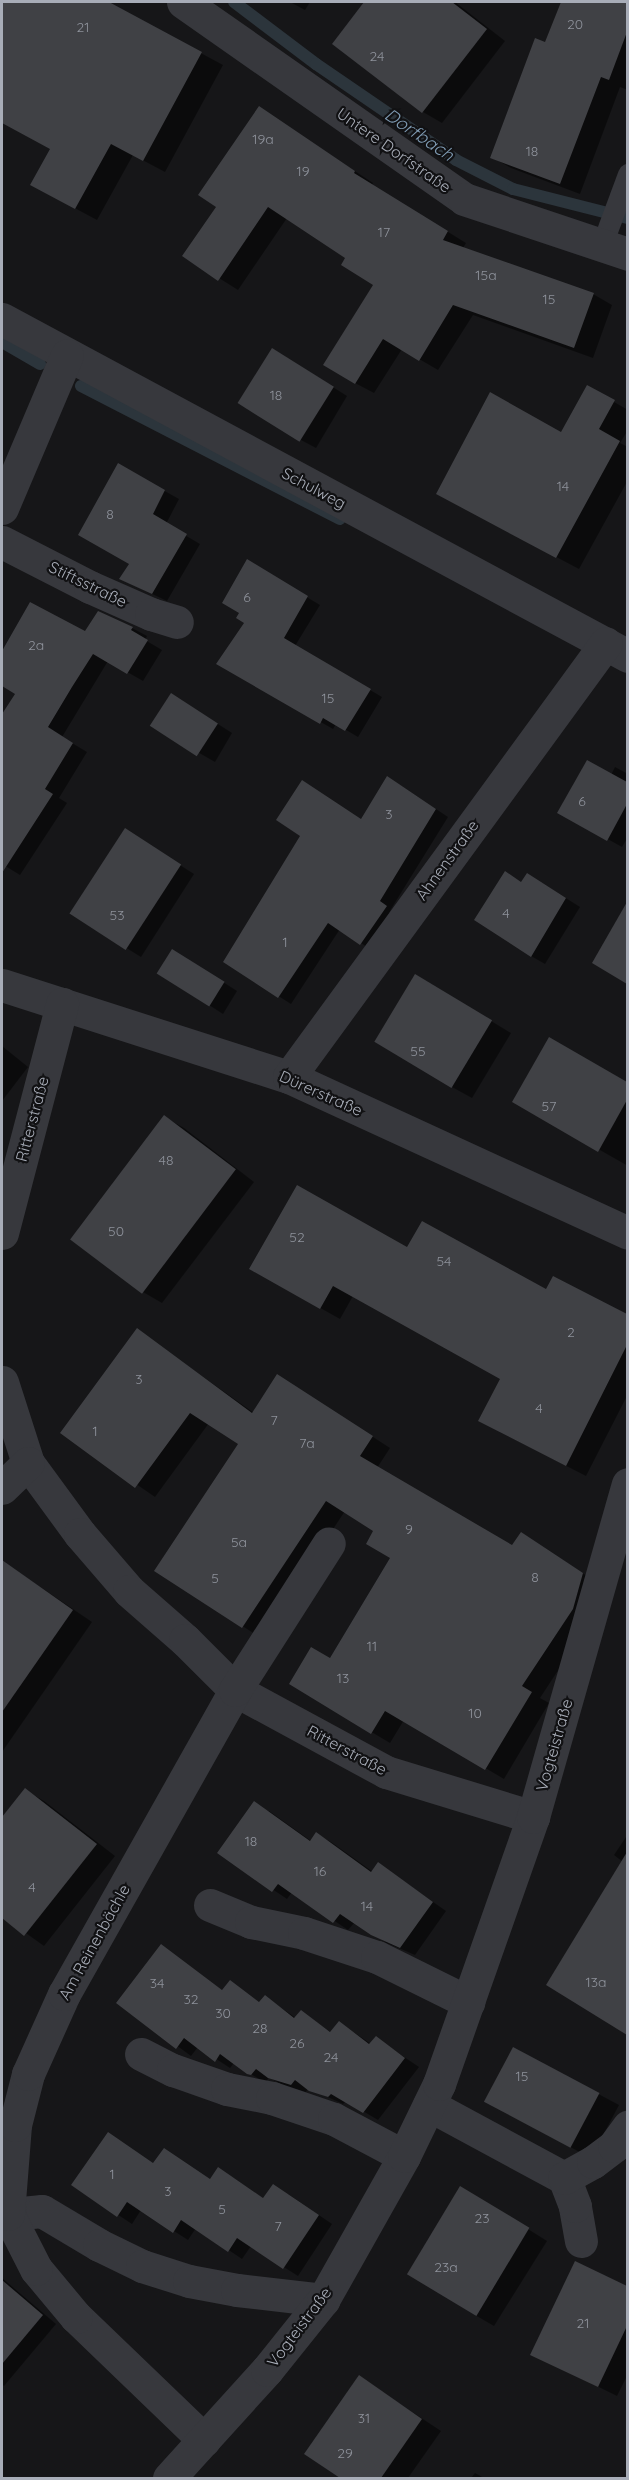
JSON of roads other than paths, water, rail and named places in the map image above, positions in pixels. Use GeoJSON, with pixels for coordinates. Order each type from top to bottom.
{"type":"FeatureCollection","features":[{"type":"Feature","properties":{"kind":"street","name":"Untere Dorfstraße"},"geometry":{"type":"LineString","coordinates":[[183,2],[464,199],[611,244]]}},
{"type":"Feature","properties":{"kind":"street","name":"Schulweg"},"geometry":{"type":"LineString","coordinates":[[2,319],[617,650]]}},
{"type":"Feature","properties":{"kind":"street"},"geometry":{"type":"LineString","coordinates":[[2,508],[67,355]]}},
{"type":"Feature","properties":{"kind":"street","name":"Stiftsstraße"},"geometry":{"type":"LineString","coordinates":[[2,542],[90,587],[151,614],[177,622]]}},
{"type":"Feature","properties":{"kind":"street","name":"Ahnenstraße"},"geometry":{"type":"LineString","coordinates":[[289,1077],[617,650]]}},
{"type":"Feature","properties":{"kind":"street","name":"Dürerstraße"},"geometry":{"type":"LineString","coordinates":[[2,985],[289,1077],[627,1233]]}},
{"type":"Feature","properties":{"kind":"street","name":"Ritterstraße"},"geometry":{"type":"LineString","coordinates":[[2,1233],[62,1004]]}},
{"type":"Feature","properties":{"kind":"street","name":"Ritterstraße"},"geometry":{"type":"LineString","coordinates":[[2,1382],[28,1463],[80,1534],[129,1591],[185,1640],[235,1690],[386,1772],[533,1817]]}},
{"type":"Feature","properties":{"kind":"street"},"geometry":{"type":"LineString","coordinates":[[2,1488],[28,1463]]}},
{"type":"Feature","properties":{"kind":"street","name":"Vogteistraße"},"geometry":{"type":"LineString","coordinates":[[169,2478],[267,2370],[322,2300],[404,2156],[429,2105],[533,1817],[627,1484]]}},
{"type":"Feature","properties":{"kind":"street"},"geometry":{"type":"LineString","coordinates":[[235,1690],[328,1543]]}},
{"type":"Feature","properties":{"kind":"street","name":"Am Reinenbächle"},"geometry":{"type":"LineString","coordinates":[[5,2214],[15,2125],[28,2074],[64,1994],[235,1690]]}},
{"type":"Feature","properties":{"kind":"street"},"geometry":{"type":"LineString","coordinates":[[210,1905],[251,1922],[304,1933],[377,1957],[468,2002]]}},
{"type":"Feature","properties":{"kind":"street"},"geometry":{"type":"LineString","coordinates":[[141,2054],[173,2070],[226,2089],[272,2098],[334,2119],[404,2156]]}},
{"type":"Feature","properties":{"kind":"street"},"geometry":{"type":"LineString","coordinates":[[429,2105],[564,2178],[575,2206],[581,2241]]}},
{"type":"Feature","properties":{"kind":"street"},"geometry":{"type":"LineString","coordinates":[[564,2178],[594,2162],[614,2146],[627,2127]]}},
{"type":"Feature","properties":{"kind":"street"},"geometry":{"type":"LineString","coordinates":[[204,2440],[76,2317],[36,2268],[5,2214],[42,2211],[99,2245],[142,2266],[189,2281],[237,2290],[322,2300]]}},
{"type":"Feature","properties":{"kind":"lane"},"geometry":{"type":"LineString","coordinates":[[611,244],[624,183]]}},
{"type":"Feature","properties":{"kind":"waterway","name":"Dorfbach"},"geometry":{"type":"LineString","coordinates":[[234,2],[316,64],[456,160],[513,189],[628,218]]}},
{"type":"Feature","properties":{"kind":"waterway"},"geometry":{"type":"LineString","coordinates":[[2,342],[40,364]]}},
{"type":"Feature","properties":{"kind":"waterway"},"geometry":{"type":"LineString","coordinates":[[81,386],[340,519]]}}]}
